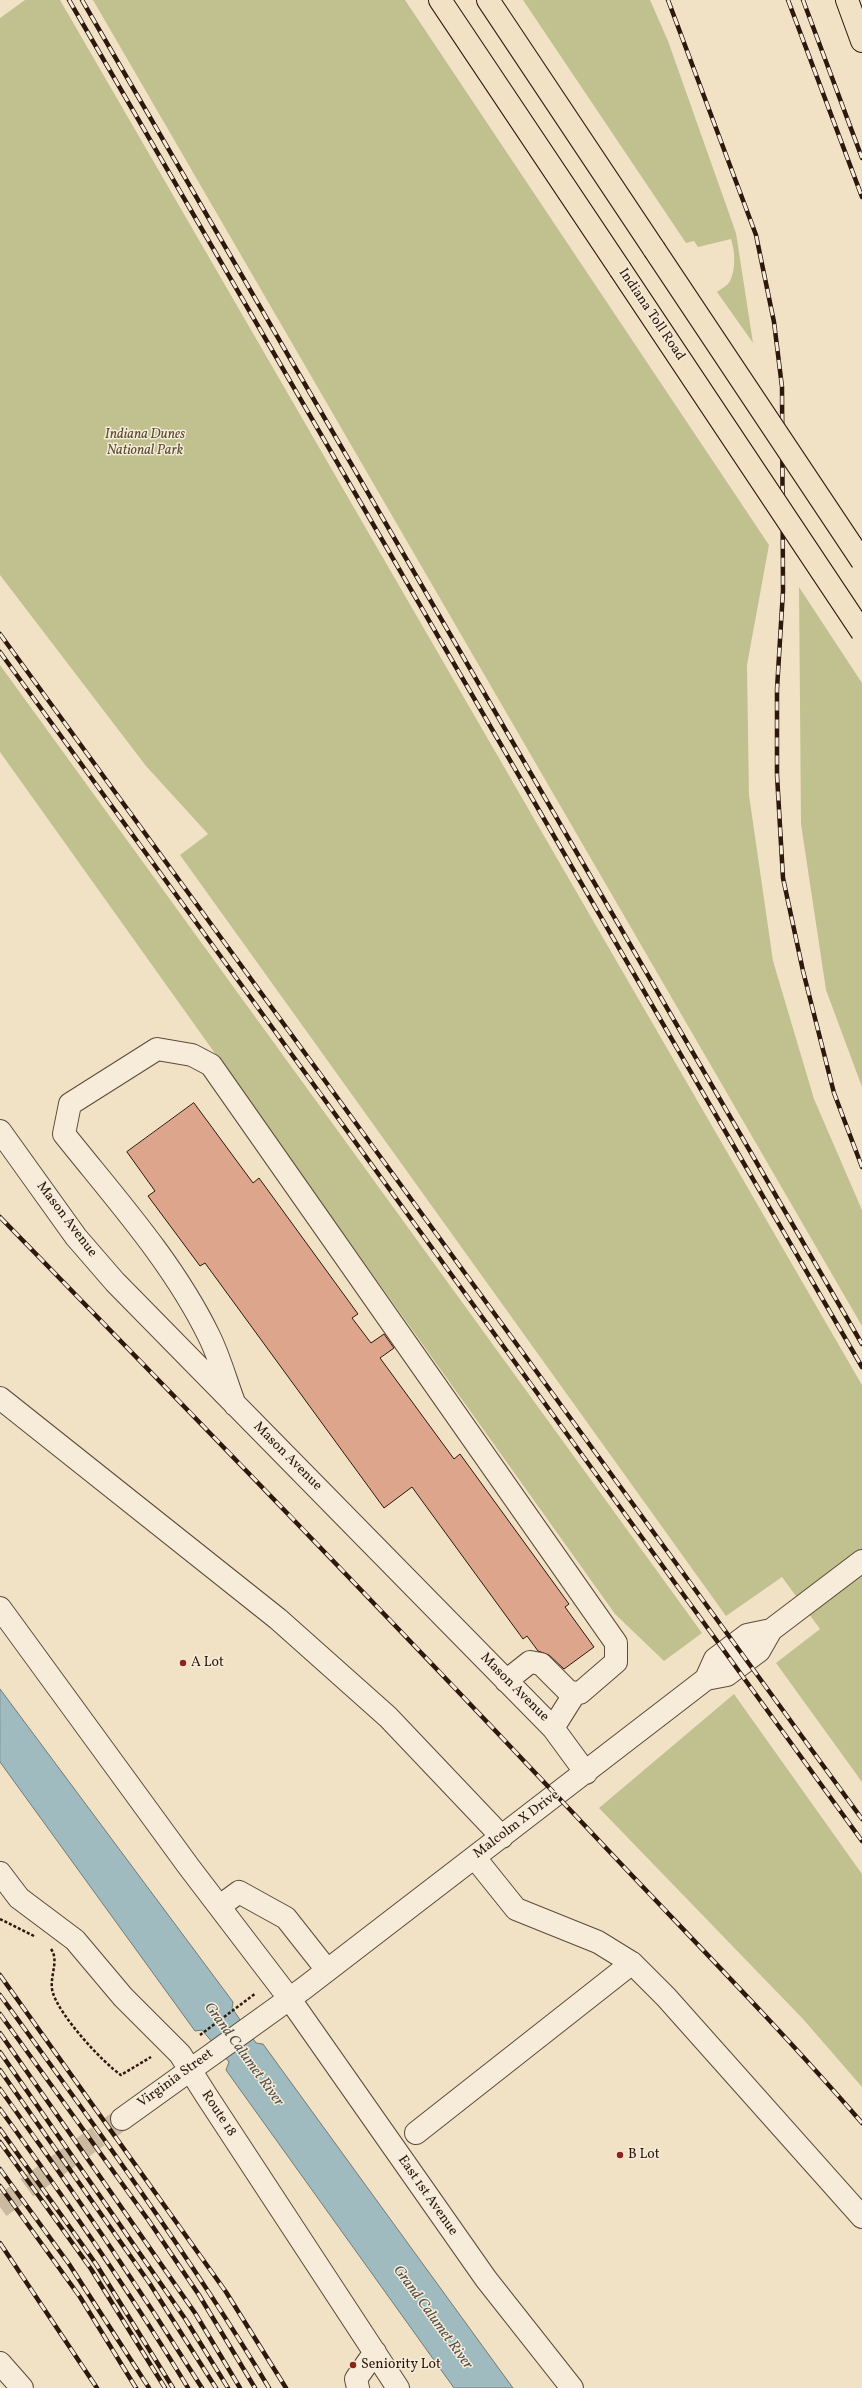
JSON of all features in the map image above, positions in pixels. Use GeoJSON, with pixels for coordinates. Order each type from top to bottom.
{"type":"FeatureCollection","features":[{"type":"Feature","properties":{"kind":"main road","name":"Indiana Toll Road"},"geometry":{"type":"LineString","coordinates":[[440,0],[862,632]]}},
{"type":"Feature","properties":{"kind":"main road"},"geometry":{"type":"LineString","coordinates":[[488,0],[862,561]]}},
{"type":"Feature","properties":{"kind":"main road"},"geometry":{"type":"LineString","coordinates":[[847,0],[858,31]]}},
{"type":"Feature","properties":{"kind":"street"},"geometry":{"type":"LineString","coordinates":[[235,1405],[210,1337],[185,1293],[148,1239],[64,1134],[70,1104],[157,1049],[192,1055],[211,1065],[616,1643],[616,1662],[580,1693],[569,1692],[541,1664],[530,1662],[506,1681]]}},
{"type":"Feature","properties":{"kind":"street","name":"Mason Avenue"},"geometry":{"type":"LineString","coordinates":[[0,1131],[76,1236],[115,1282],[553,1728],[586,1773]]}},
{"type":"Feature","properties":{"kind":"street"},"geometry":{"type":"LineString","coordinates":[[0,1398],[278,1619],[388,1717],[502,1837]]}},
{"type":"Feature","properties":{"kind":"street","name":"Malcolm X Drive"},"geometry":{"type":"LineString","coordinates":[[328,1970],[586,1773],[706,1679],[715,1659],[721,1654],[747,1635],[771,1630],[862,1561]]}},
{"type":"Feature","properties":{"kind":"street","name":"East 1st Avenue"},"geometry":{"type":"LineString","coordinates":[[0,1608],[189,1867],[289,1998],[486,2279],[572,2388]]}},
{"type":"Feature","properties":{"kind":"street"},"geometry":{"type":"LineString","coordinates":[[553,1728],[575,1693]]}},
{"type":"Feature","properties":{"kind":"street"},"geometry":{"type":"LineString","coordinates":[[475,1858],[516,1909],[598,1942],[632,1963],[768,2110],[862,2217]]}},
{"type":"Feature","properties":{"kind":"street","name":"Route 18"},"geometry":{"type":"LineString","coordinates":[[0,1873],[19,1898],[75,1940],[124,1997],[180,2054],[398,2388]]}},
{"type":"Feature","properties":{"kind":"street"},"geometry":{"type":"LineString","coordinates":[[220,1906],[239,1892],[286,1918],[328,1970]]}},
{"type":"Feature","properties":{"kind":"street"},"geometry":{"type":"LineString","coordinates":[[416,2133],[632,1963]]}},
{"type":"Feature","properties":{"kind":"street","name":"Virginia Street"},"geometry":{"type":"LineString","coordinates":[[122,2119],[328,1970]]}},
{"type":"Feature","properties":{"kind":"street"},"geometry":{"type":"LineString","coordinates":[[358,2388],[356,2378],[375,2352]]}},
{"type":"Feature","properties":{"kind":"street"},"geometry":{"type":"LineString","coordinates":[[0,2363],[22,2388]]}},
{"type":"Feature","properties":{"kind":"path"},"geometry":{"type":"LineString","coordinates":[[0,1919],[38,1938]]}},
{"type":"Feature","properties":{"kind":"path"},"geometry":{"type":"LineString","coordinates":[[47,1946],[52,1950],[55,1961],[51,1985],[53,1995],[72,2025],[104,2061],[121,2075],[151,2057]]}},
{"type":"Feature","properties":{"kind":"path"},"geometry":{"type":"LineString","coordinates":[[194,2040],[256,1993]]}},
{"type":"Feature","properties":{"kind":"green space","name":"Indiana Dunes National Park"},"geometry":{"type":"Polygon","coordinates":[[[25,0],[60,0],[862,1385],[862,1782],[776,1663],[820,1629],[782,1577],[726,1616],[180,855],[208,834],[146,766],[0,575],[0,18],[25,0]]]}},
{"type":"Feature","properties":{"kind":"green space"},"geometry":{"type":"Polygon","coordinates":[[[93,0],[405,0],[769,545],[747,665],[749,795],[773,961],[814,1099],[862,1210],[862,1326],[93,0]]]}},
{"type":"Feature","properties":{"kind":"green space"},"geometry":{"type":"Polygon","coordinates":[[[523,0],[650,0],[668,41],[736,233],[753,343],[717,292],[728,284],[732,276],[734,260],[731,239],[698,247],[694,241],[686,243],[523,0]]]}},
{"type":"Feature","properties":{"kind":"green space"},"geometry":{"type":"Polygon","coordinates":[[[799,587],[862,683],[862,1087],[826,990],[801,824],[799,587]]]}},
{"type":"Feature","properties":{"kind":"green space"},"geometry":{"type":"Polygon","coordinates":[[[0,665],[702,1633],[664,1661],[615,1614],[0,752],[0,665]]]}},
{"type":"Feature","properties":{"kind":"green space"},"geometry":{"type":"Polygon","coordinates":[[[734,1694],[862,1874],[862,2087],[803,2019],[599,1808],[734,1694]]]}},
{"type":"Feature","properties":{"kind":"water","name":"Grand Calumet River"},"geometry":{"type":"Polygon","coordinates":[[[0,1689],[233,2002],[232,2008],[256,2043],[263,2044],[513,2388],[454,2388],[226,2070],[229,2062],[202,2030],[195,2031],[0,1762],[0,1689]]]}},
{"type":"Feature","properties":{"kind":"building"},"geometry":{"type":"Polygon","coordinates":[[[194,1103],[253,1183],[259,1178],[358,1314],[352,1318],[371,1343],[384,1334],[394,1348],[380,1358],[454,1459],[460,1454],[569,1604],[565,1607],[594,1647],[564,1669],[549,1655],[538,1651],[527,1636],[523,1639],[412,1487],[384,1508],[205,1263],[200,1266],[148,1196],[155,1191],[127,1152],[194,1103]]]}},
{"type":"Feature","properties":{"kind":"tunnel"},"geometry":{"type":"LineString","coordinates":[[0,2207],[122,2119]]}},
{"type":"Feature","properties":{"kind":"railway"},"geometry":{"type":"LineString","coordinates":[[69,0],[862,1367]]}},
{"type":"Feature","properties":{"kind":"railway"},"geometry":{"type":"LineString","coordinates":[[82,0],[862,1344]]}},
{"type":"Feature","properties":{"kind":"railway"},"geometry":{"type":"LineString","coordinates":[[668,0],[756,235],[774,322],[782,387],[783,591],[777,689],[777,775],[783,878],[803,971],[834,1093],[862,1167]]}},
{"type":"Feature","properties":{"kind":"railway"},"geometry":{"type":"LineString","coordinates":[[788,0],[862,197]]}},
{"type":"Feature","properties":{"kind":"railway"},"geometry":{"type":"LineString","coordinates":[[803,0],[862,158]]}},
{"type":"Feature","properties":{"kind":"railway"},"geometry":{"type":"LineString","coordinates":[[0,634],[862,1819]]}},
{"type":"Feature","properties":{"kind":"railway"},"geometry":{"type":"LineString","coordinates":[[0,652],[862,1841]]}},
{"type":"Feature","properties":{"kind":"railway"},"geometry":{"type":"LineString","coordinates":[[0,1217],[433,1665],[756,2006],[862,2123]]}},
{"type":"Feature","properties":{"kind":"railway"},"geometry":{"type":"LineString","coordinates":[[0,1975],[226,2292],[286,2388]]}},
{"type":"Feature","properties":{"kind":"railway"},"geometry":{"type":"LineString","coordinates":[[0,1995],[139,2188],[238,2337],[269,2388]]}},
{"type":"Feature","properties":{"kind":"railway"},"geometry":{"type":"LineString","coordinates":[[0,2014],[149,2221],[199,2295],[255,2388]]}},
{"type":"Feature","properties":{"kind":"railway"},"geometry":{"type":"LineString","coordinates":[[0,2033],[195,2313],[240,2388]]}},
{"type":"Feature","properties":{"kind":"railway"},"geometry":{"type":"LineString","coordinates":[[0,2052],[186,2320],[228,2388]]}},
{"type":"Feature","properties":{"kind":"railway"},"geometry":{"type":"LineString","coordinates":[[0,2070],[150,2284],[216,2388]]}},
{"type":"Feature","properties":{"kind":"railway"},"geometry":{"type":"LineString","coordinates":[[0,2089],[104,2237],[202,2388]]}},
{"type":"Feature","properties":{"kind":"railway"},"geometry":{"type":"LineString","coordinates":[[0,2109],[97,2247],[188,2388]]}},
{"type":"Feature","properties":{"kind":"railway"},"geometry":{"type":"LineString","coordinates":[[0,2129],[96,2264],[173,2388]]}},
{"type":"Feature","properties":{"kind":"railway"},"geometry":{"type":"LineString","coordinates":[[0,2142],[91,2269],[165,2388]]}},
{"type":"Feature","properties":{"kind":"railway"},"geometry":{"type":"LineString","coordinates":[[0,2169],[69,2264],[149,2388]]}},
{"type":"Feature","properties":{"kind":"railway"},"geometry":{"type":"LineString","coordinates":[[0,2186],[80,2297],[136,2388]]}},
{"type":"Feature","properties":{"kind":"railway"},"geometry":{"type":"LineString","coordinates":[[0,2243],[97,2388]]}},
{"type":"Feature","properties":{"kind":"place","name":"A Lot"},"geometry":{"type":"Point","coordinates":[183,1663]}},
{"type":"Feature","properties":{"kind":"place","name":"B Lot"},"geometry":{"type":"Point","coordinates":[620,2155]}},
{"type":"Feature","properties":{"kind":"place","name":"Seniority Lot"},"geometry":{"type":"Point","coordinates":[353,2365]}}]}
